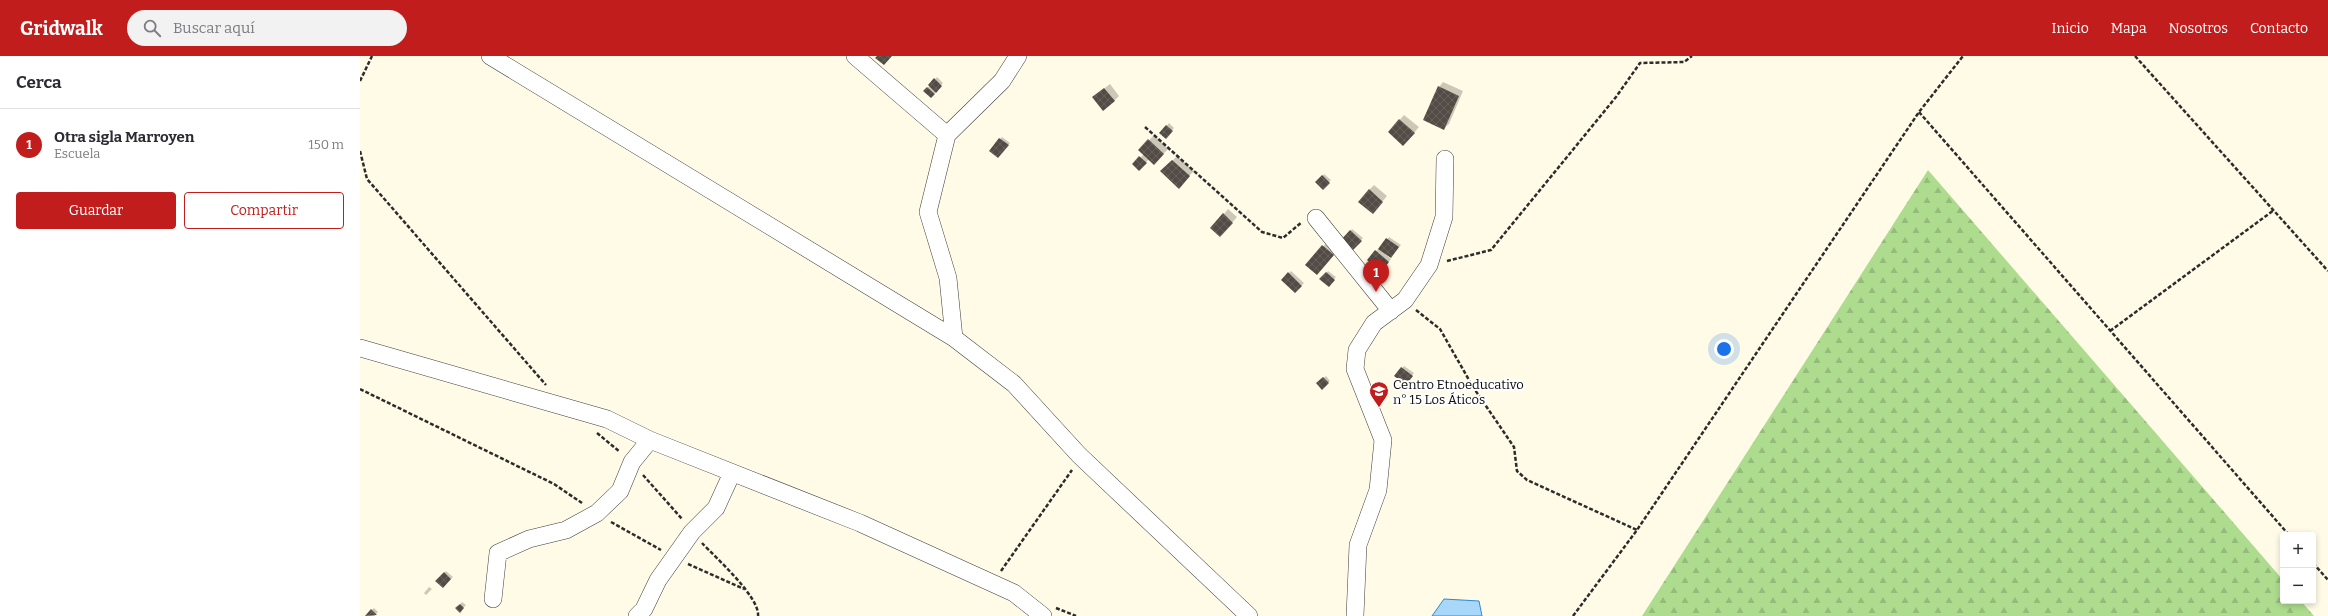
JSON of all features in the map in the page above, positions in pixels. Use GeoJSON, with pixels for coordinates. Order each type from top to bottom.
{"type":"FeatureCollection","features":[{"type":"Feature","properties":{"kind":"street"},"geometry":{"type":"LineString","coordinates":[[490,56],[954,338],[1014,384],[1079,455],[1248,616]]}},
{"type":"Feature","properties":{"kind":"street"},"geometry":{"type":"LineString","coordinates":[[855,56],[947,135]]}},
{"type":"Feature","properties":{"kind":"street"},"geometry":{"type":"LineString","coordinates":[[954,338],[948,278],[928,212],[947,135],[1002,81],[1018,56]]}},
{"type":"Feature","properties":{"kind":"street"},"geometry":{"type":"LineString","coordinates":[[1355,616],[1358,545],[1378,490],[1383,440],[1355,370],[1357,350],[1374,323],[1405,300],[1429,265],[1444,217],[1445,159]]}},
{"type":"Feature","properties":{"kind":"street"},"geometry":{"type":"LineString","coordinates":[[1316,218],[1391,311]]}},
{"type":"Feature","properties":{"kind":"street"},"geometry":{"type":"LineString","coordinates":[[360,348],[607,419],[650,440],[860,523],[1014,592],[1043,616]]}},
{"type":"Feature","properties":{"kind":"street"},"geometry":{"type":"LineString","coordinates":[[493,598],[498,552],[528,539],[566,530],[597,513],[620,491],[632,462],[650,440]]}},
{"type":"Feature","properties":{"kind":"street"},"geometry":{"type":"LineString","coordinates":[[637,616],[644,608],[658,580],[692,532],[716,508],[732,473]]}},
{"type":"Feature","properties":{"kind":"path"},"geometry":{"type":"LineString","coordinates":[[360,81],[372,56]]}},
{"type":"Feature","properties":{"kind":"path"},"geometry":{"type":"LineString","coordinates":[[1429,265],[1491,250],[1616,97],[1640,63],[1684,62],[1692,56]]}},
{"type":"Feature","properties":{"kind":"path"},"geometry":{"type":"LineString","coordinates":[[1573,616],[1637,530],[1919,112],[1963,56]]}},
{"type":"Feature","properties":{"kind":"path"},"geometry":{"type":"LineString","coordinates":[[2135,56],[2328,271]]}},
{"type":"Feature","properties":{"kind":"path"},"geometry":{"type":"LineString","coordinates":[[1919,112],[2286,532]]}},
{"type":"Feature","properties":{"kind":"path"},"geometry":{"type":"LineString","coordinates":[[1145,127],[1262,232],[1282,238],[1308,217],[1316,218]]}},
{"type":"Feature","properties":{"kind":"path"},"geometry":{"type":"LineString","coordinates":[[2110,331],[2274,210]]}},
{"type":"Feature","properties":{"kind":"path"},"geometry":{"type":"LineString","coordinates":[[1405,300],[1440,329],[1473,387],[1514,447],[1517,471],[1527,480],[1637,530]]}},
{"type":"Feature","properties":{"kind":"path"},"geometry":{"type":"LineString","coordinates":[[360,389],[554,484],[597,513],[645,542],[675,558],[746,590]]}},
{"type":"Feature","properties":{"kind":"path"},"geometry":{"type":"LineString","coordinates":[[992,583],[1068,478],[1079,455]]}},
{"type":"Feature","properties":{"kind":"path"},"geometry":{"type":"LineString","coordinates":[[2316,566],[2328,580]]}},
{"type":"Feature","properties":{"kind":"green space"},"geometry":{"type":"Polygon","coordinates":[[[1928,170],[2280,577],[2280,604],[2304,604],[2314,616],[1642,616],[1928,170]]]}},
{"type":"Feature","properties":{"kind":"water"},"geometry":{"type":"Polygon","coordinates":[[[1444,599],[1479,601],[1482,616],[1432,616],[1444,599]]]}},
{"type":"Feature","properties":{"kind":"building"},"geometry":{"type":"Polygon","coordinates":[[[877,56],[892,56],[884,65],[875,58],[877,56]]]}},
{"type":"Feature","properties":{"kind":"building"},"geometry":{"type":"Polygon","coordinates":[[[934,78],[942,86],[936,93],[928,85],[934,78]]]}},
{"type":"Feature","properties":{"kind":"building"},"geometry":{"type":"Polygon","coordinates":[[[1438,86],[1459,96],[1444,130],[1423,120],[1438,86]]]}},
{"type":"Feature","properties":{"kind":"building"},"geometry":{"type":"Polygon","coordinates":[[[927,87],[935,94],[931,98],[923,91],[927,87]]]}},
{"type":"Feature","properties":{"kind":"building"},"geometry":{"type":"Polygon","coordinates":[[[1104,88],[1115,101],[1103,111],[1092,97],[1104,88]]]}},
{"type":"Feature","properties":{"kind":"building"},"geometry":{"type":"Polygon","coordinates":[[[1399,119],[1415,133],[1403,146],[1388,132],[1399,119]]]}},
{"type":"Feature","properties":{"kind":"building"},"geometry":{"type":"Polygon","coordinates":[[[1166,125],[1173,131],[1166,139],[1159,133],[1166,125]]]}},
{"type":"Feature","properties":{"kind":"building"},"geometry":{"type":"Polygon","coordinates":[[[999,138],[1009,145],[998,158],[989,151],[999,138]]]}},
{"type":"Feature","properties":{"kind":"building"},"geometry":{"type":"Polygon","coordinates":[[[1148,139],[1164,154],[1154,165],[1138,150],[1148,139]]]}},
{"type":"Feature","properties":{"kind":"building"},"geometry":{"type":"Polygon","coordinates":[[[1139,156],[1147,163],[1139,171],[1132,164],[1139,156]]]}},
{"type":"Feature","properties":{"kind":"building"},"geometry":{"type":"Polygon","coordinates":[[[1172,160],[1190,176],[1179,189],[1160,171],[1172,160]]]}},
{"type":"Feature","properties":{"kind":"building"},"geometry":{"type":"Polygon","coordinates":[[[1322,175],[1330,183],[1323,190],[1315,182],[1322,175]]]}},
{"type":"Feature","properties":{"kind":"building"},"geometry":{"type":"Polygon","coordinates":[[[1369,189],[1383,202],[1373,214],[1358,202],[1369,189]]]}},
{"type":"Feature","properties":{"kind":"building"},"geometry":{"type":"Polygon","coordinates":[[[1223,213],[1233,223],[1220,237],[1210,228],[1223,213]]]}},
{"type":"Feature","properties":{"kind":"building"},"geometry":{"type":"Polygon","coordinates":[[[1350,230],[1362,241],[1351,252],[1339,242],[1350,230]]]}},
{"type":"Feature","properties":{"kind":"building"},"geometry":{"type":"Polygon","coordinates":[[[1386,238],[1399,247],[1391,258],[1378,249],[1386,238]]]}},
{"type":"Feature","properties":{"kind":"building"},"geometry":{"type":"Polygon","coordinates":[[[1322,245],[1334,255],[1317,275],[1305,265],[1322,245]]]}},
{"type":"Feature","properties":{"kind":"building"},"geometry":{"type":"Polygon","coordinates":[[[1375,250],[1389,262],[1381,272],[1367,260],[1375,250]]]}},
{"type":"Feature","properties":{"kind":"building"},"geometry":{"type":"Polygon","coordinates":[[[1288,272],[1302,286],[1295,293],[1281,280],[1288,272]]]}},
{"type":"Feature","properties":{"kind":"building"},"geometry":{"type":"Polygon","coordinates":[[[1326,272],[1335,280],[1329,287],[1319,279],[1326,272]]]}},
{"type":"Feature","properties":{"kind":"building"},"geometry":{"type":"Polygon","coordinates":[[[1401,367],[1413,376],[1406,385],[1394,376],[1401,367]]]}},
{"type":"Feature","properties":{"kind":"building"},"geometry":{"type":"Polygon","coordinates":[[[1323,377],[1329,383],[1322,390],[1316,383],[1323,377]]]}},
{"type":"Feature","properties":{"kind":"building"},"geometry":{"type":"Polygon","coordinates":[[[444,572],[451,579],[443,588],[435,581],[444,572]]]}},
{"type":"Feature","properties":{"kind":"building"},"geometry":{"type":"Polygon","coordinates":[[[460,604],[464,608],[460,613],[455,608],[460,604]]]}},
{"type":"Feature","properties":{"kind":"building"},"geometry":{"type":"Polygon","coordinates":[[[371,609],[377,615],[365,616],[371,609]]]}},
{"type":"Feature","properties":{"kind":"place","name":"Otra sigla Marroyen"},"geometry":{"type":"Point","coordinates":[1376,292]}},
{"type":"Feature","properties":{"kind":"place","name":"Centro Etnoeducativo n° 15 Los Áticos"},"geometry":{"type":"Point","coordinates":[1379,408]}}]}
